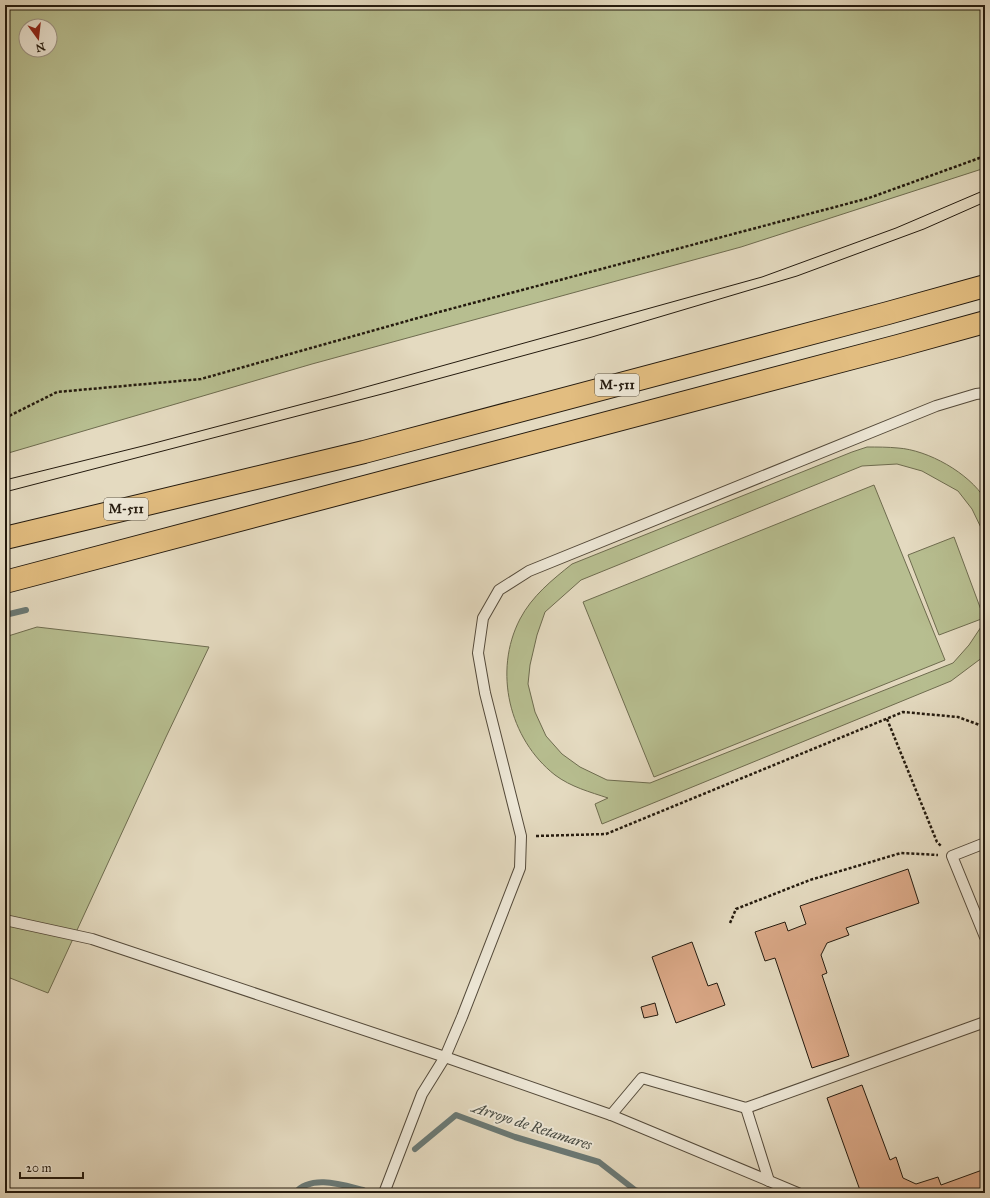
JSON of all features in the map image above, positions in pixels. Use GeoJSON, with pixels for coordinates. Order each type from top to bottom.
{"type":"FeatureCollection","features":[{"type":"Feature","properties":{"kind":"highway","name":"M-511"},"geometry":{"type":"LineString","coordinates":[[5,538],[364,452],[985,286]]}},
{"type":"Feature","properties":{"kind":"highway","name":"M-511"},"geometry":{"type":"LineString","coordinates":[[5,582],[266,512],[372,486],[985,322]]}},
{"type":"Feature","properties":{"kind":"highway"},"geometry":{"type":"LineString","coordinates":[[5,585],[34,575]]}},
{"type":"Feature","properties":{"kind":"lane"},"geometry":{"type":"LineString","coordinates":[[384,1193],[422,1094],[445,1058],[520,868],[521,836],[485,693],[478,653],[483,618],[500,590],[529,571],[936,406],[976,394],[985,393]]}},
{"type":"Feature","properties":{"kind":"lane"},"geometry":{"type":"LineString","coordinates":[[985,843],[952,856],[985,937]]}},
{"type":"Feature","properties":{"kind":"lane"},"geometry":{"type":"LineString","coordinates":[[5,920],[92,939],[611,1115],[798,1193]]}},
{"type":"Feature","properties":{"kind":"lane"},"geometry":{"type":"LineString","coordinates":[[611,1115],[642,1078],[746,1108],[985,1022]]}},
{"type":"Feature","properties":{"kind":"lane"},"geometry":{"type":"LineString","coordinates":[[746,1108],[770,1181]]}},
{"type":"Feature","properties":{"kind":"path"},"geometry":{"type":"LineString","coordinates":[[5,418],[57,392],[201,379],[447,310],[869,198],[985,156]]}},
{"type":"Feature","properties":{"kind":"path"},"geometry":{"type":"LineString","coordinates":[[983,657],[985,662]]}},
{"type":"Feature","properties":{"kind":"path"},"geometry":{"type":"LineString","coordinates":[[521,836],[606,834],[903,712],[958,717],[985,727]]}},
{"type":"Feature","properties":{"kind":"path"},"geometry":{"type":"LineString","coordinates":[[887,718],[938,842]]}},
{"type":"Feature","properties":{"kind":"path"},"geometry":{"type":"LineString","coordinates":[[730,923],[736,909],[810,880],[901,853],[952,856]]}},
{"type":"Feature","properties":{"kind":"green space"},"geometry":{"type":"Polygon","coordinates":[[[5,5],[985,5],[985,168],[741,247],[312,364],[5,454],[5,5]]]}},
{"type":"Feature","properties":{"kind":"green space"},"geometry":{"type":"Polygon","coordinates":[[[867,447],[890,447],[922,453],[947,464],[969,480],[985,499],[985,536],[972,509],[958,491],[922,471],[897,464],[862,466],[581,580],[545,612],[537,635],[530,665],[528,684],[535,712],[546,736],[562,754],[580,767],[607,780],[650,783],[953,663],[969,645],[985,621],[985,653],[983,657],[951,681],[602,824],[595,804],[608,798],[574,786],[561,779],[539,760],[526,743],[517,724],[510,703],[507,682],[508,660],[512,639],[520,619],[530,603],[557,576],[572,564],[867,447]]]}},
{"type":"Feature","properties":{"kind":"green space"},"geometry":{"type":"Polygon","coordinates":[[[874,485],[945,660],[654,777],[583,602],[874,485]]]}},
{"type":"Feature","properties":{"kind":"green space"},"geometry":{"type":"Polygon","coordinates":[[[954,537],[984,618],[939,635],[908,555],[954,537]]]}},
{"type":"Feature","properties":{"kind":"green space"},"geometry":{"type":"Polygon","coordinates":[[[37,627],[209,647],[48,993],[5,976],[5,637],[37,627]]]}},
{"type":"Feature","properties":{"kind":"building"},"geometry":{"type":"Polygon","coordinates":[[[908,869],[919,903],[846,928],[849,935],[827,943],[821,955],[827,973],[822,975],[849,1056],[812,1068],[775,958],[765,961],[755,932],[785,922],[788,931],[806,924],[800,906],[908,869]]]}},
{"type":"Feature","properties":{"kind":"building"},"geometry":{"type":"Polygon","coordinates":[[[692,942],[708,986],[717,983],[725,1005],[676,1023],[652,957],[692,942]]]}},
{"type":"Feature","properties":{"kind":"building"},"geometry":{"type":"Polygon","coordinates":[[[655,1003],[658,1015],[644,1018],[641,1007],[655,1003]]]}},
{"type":"Feature","properties":{"kind":"building"},"geometry":{"type":"Polygon","coordinates":[[[862,1085],[890,1160],[896,1157],[903,1178],[916,1184],[938,1177],[941,1185],[985,1169],[985,1193],[861,1193],[827,1098],[862,1085]]]}},
{"type":"Feature","properties":{"kind":"waterway"},"geometry":{"type":"LineString","coordinates":[[5,615],[26,610]]}},
{"type":"Feature","properties":{"kind":"waterway","name":"Arroyo de Retamares"},"geometry":{"type":"LineString","coordinates":[[415,1149],[456,1115],[515,1137],[599,1162],[635,1190],[643,1193]]}},
{"type":"Feature","properties":{"kind":"waterway","name":"Arroyo de Retamares"},"geometry":{"type":"LineString","coordinates":[[295,1193],[302,1187],[318,1182],[328,1182],[363,1190]]}},
{"type":"Feature","properties":{"kind":"tram line"},"geometry":{"type":"LineString","coordinates":[[5,480],[147,445],[337,395],[762,277],[896,228],[985,190]]}},
{"type":"Feature","properties":{"kind":"tram line"},"geometry":{"type":"LineString","coordinates":[[5,492],[386,393],[592,337],[797,276],[924,229],[985,202]]}}]}
